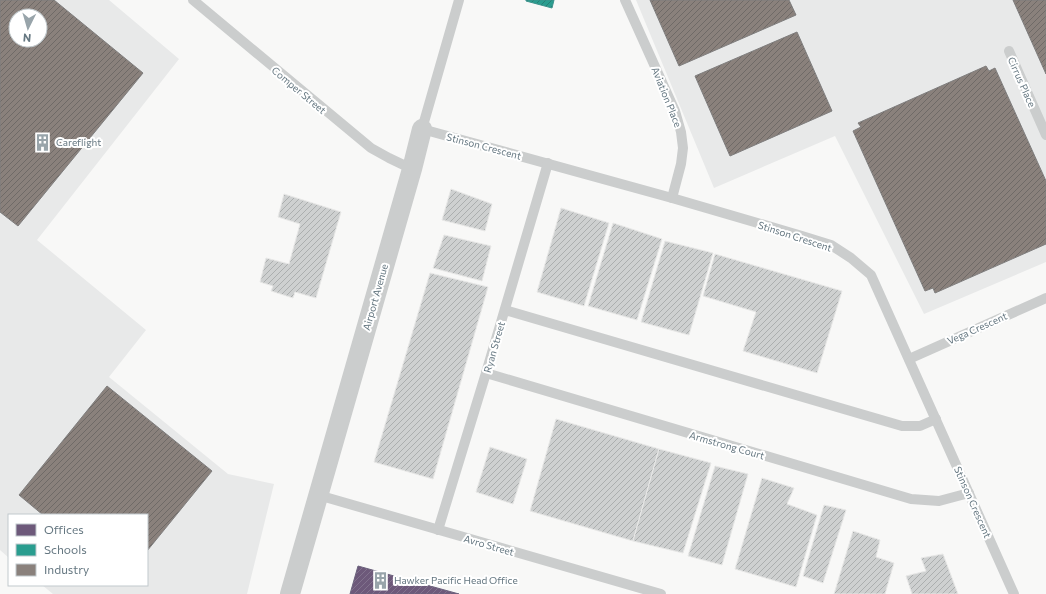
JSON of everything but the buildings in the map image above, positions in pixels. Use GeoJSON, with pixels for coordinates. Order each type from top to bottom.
{"type":"FeatureCollection","features":[{"type":"Feature","properties":{"kind":"street","name":"Airport Avenue"},"geometry":{"type":"LineString","coordinates":[[290,594],[412,169],[422,129]]}},
{"type":"Feature","properties":{"kind":"lane","name":"Comper Street"},"geometry":{"type":"LineString","coordinates":[[194,0],[370,148],[412,169]]}},
{"type":"Feature","properties":{"kind":"lane","name":"Airport Avenue"},"geometry":{"type":"LineString","coordinates":[[422,129],[459,0]]}},
{"type":"Feature","properties":{"kind":"lane","name":"Aviation Place"},"geometry":{"type":"LineString","coordinates":[[625,0],[675,111],[681,132],[683,148],[681,164],[672,198]]}},
{"type":"Feature","properties":{"kind":"lane","name":"Cirrus Place"},"geometry":{"type":"LineString","coordinates":[[1009,51],[1046,135]]}},
{"type":"Feature","properties":{"kind":"lane","name":"Stinson Crescent"},"geometry":{"type":"LineString","coordinates":[[422,129],[548,163],[795,234],[831,246],[851,258],[871,275],[1014,594]]}},
{"type":"Feature","properties":{"kind":"lane","name":"Ryan Street"},"geometry":{"type":"LineString","coordinates":[[438,530],[548,163]]}},
{"type":"Feature","properties":{"kind":"lane","name":"Vega Crescent"},"geometry":{"type":"LineString","coordinates":[[908,359],[1046,298]]}},
{"type":"Feature","properties":{"kind":"lane"},"geometry":{"type":"LineString","coordinates":[[505,310],[902,426],[920,426],[936,419]]}},
{"type":"Feature","properties":{"kind":"lane","name":"Armstrong Court"},"geometry":{"type":"LineString","coordinates":[[486,373],[911,499],[939,501],[969,493]]}},
{"type":"Feature","properties":{"kind":"lane","name":"Avro Street"},"geometry":{"type":"LineString","coordinates":[[318,495],[661,594]]}},
{"type":"Feature","properties":{"kind":"shaded area"},"geometry":{"type":"Polygon","coordinates":[[[0,0],[109,0],[179,59],[37,240],[146,330],[109,377],[228,474],[274,484],[247,594],[53,594],[43,586],[148,586],[148,514],[8,514],[8,557],[0,550],[0,0]]]}},
{"type":"Feature","properties":{"kind":"shaded area"},"geometry":{"type":"Polygon","coordinates":[[[636,0],[1046,0],[1046,262],[924,314],[835,136],[714,188],[636,0]]]}},
{"type":"Feature","properties":{"kind":"place","name":"Careflight"},"geometry":{"type":"Point","coordinates":[43,142]}},
{"type":"Feature","properties":{"kind":"place","name":"Hawker Pacific Head Office"},"geometry":{"type":"Point","coordinates":[381,580]}}]}
